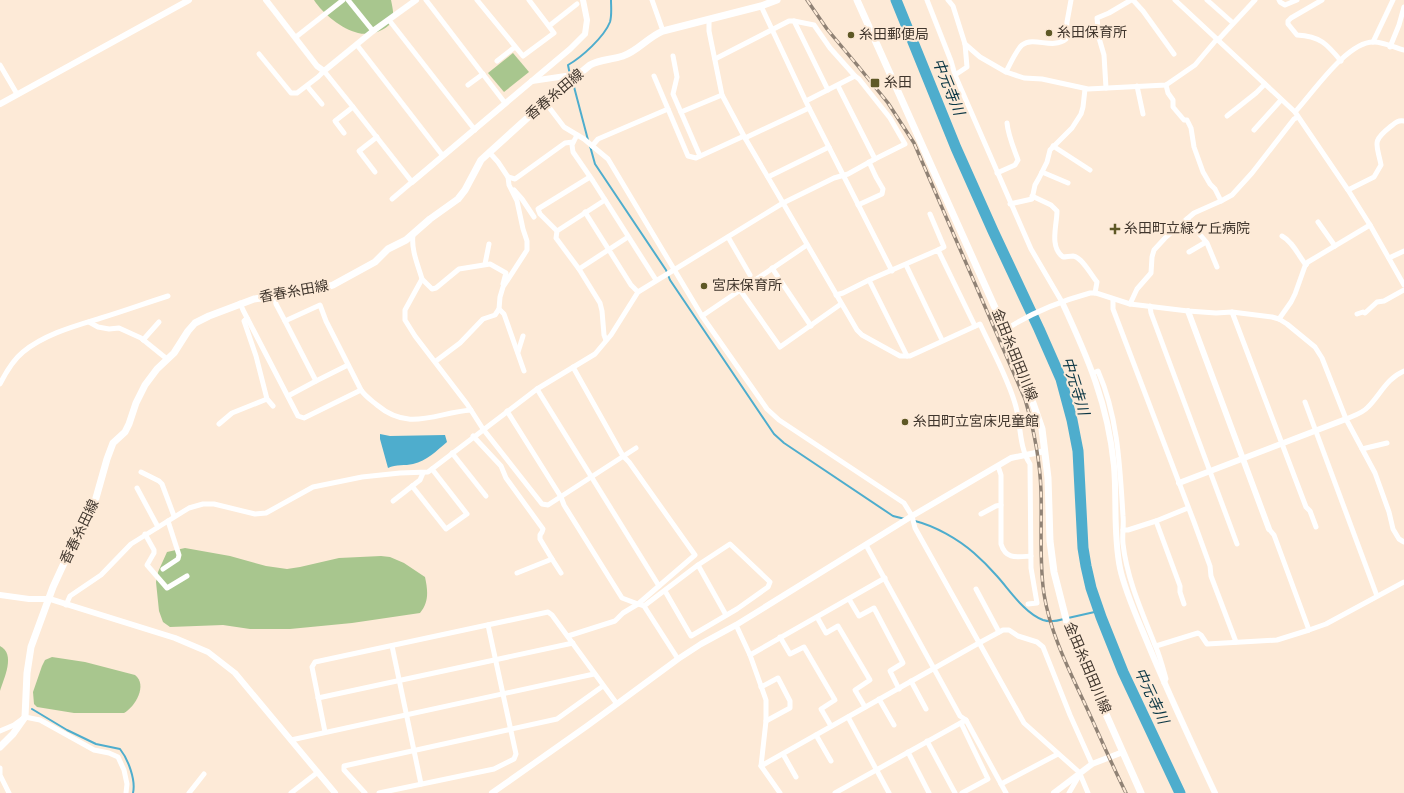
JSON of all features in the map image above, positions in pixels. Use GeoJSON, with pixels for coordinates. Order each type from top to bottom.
{"type":"FeatureCollection","features":[{"type":"Feature","properties":{"kind":"main road","name":"香春糸田線"},"geometry":{"type":"LineString","coordinates":[[25,717],[27,673],[31,647],[65,561],[94,505],[113,443],[125,432],[136,403],[145,385],[157,368],[174,353],[195,323],[240,303],[254,299],[321,289],[333,285],[369,266],[388,249],[413,235],[430,219],[458,199],[465,190],[481,160],[489,152],[545,102],[597,61],[623,56],[663,31],[761,6],[775,0]]}},
{"type":"Feature","properties":{"kind":"main road","name":"金田糸田田川線"},"geometry":{"type":"LineString","coordinates":[[857,0],[1005,330],[1028,386],[1042,429],[1048,478],[1050,541],[1058,592],[1070,630],[1142,793]]}},
{"type":"Feature","properties":{"kind":"main road"},"geometry":{"type":"LineString","coordinates":[[0,747],[13,734],[25,717]]}},
{"type":"Feature","properties":{"kind":"street"},"geometry":{"type":"LineString","coordinates":[[0,104],[189,0]]}},
{"type":"Feature","properties":{"kind":"street"},"geometry":{"type":"LineString","coordinates":[[266,0],[412,182]]}},
{"type":"Feature","properties":{"kind":"street"},"geometry":{"type":"LineString","coordinates":[[296,37],[343,0]]}},
{"type":"Feature","properties":{"kind":"street"},"geometry":{"type":"LineString","coordinates":[[348,0],[373,31]]}},
{"type":"Feature","properties":{"kind":"street"},"geometry":{"type":"LineString","coordinates":[[259,54],[291,93],[297,94],[373,31],[416,0]]}},
{"type":"Feature","properties":{"kind":"street"},"geometry":{"type":"LineString","coordinates":[[426,0],[505,103]]}},
{"type":"Feature","properties":{"kind":"street"},"geometry":{"type":"LineString","coordinates":[[477,0],[523,56],[554,33],[529,0]]}},
{"type":"Feature","properties":{"kind":"street"},"geometry":{"type":"LineString","coordinates":[[392,199],[475,130],[530,81],[570,49],[585,34],[587,20],[583,0]]}},
{"type":"Feature","properties":{"kind":"street"},"geometry":{"type":"LineString","coordinates":[[652,0],[663,31]]}},
{"type":"Feature","properties":{"kind":"street"},"geometry":{"type":"LineString","coordinates":[[927,0],[955,75],[1010,204],[1031,249],[1087,356],[1101,396],[1113,460],[1117,547],[1120,569],[1164,682],[1215,793]]}},
{"type":"Feature","properties":{"kind":"street"},"geometry":{"type":"LineString","coordinates":[[948,0],[953,6],[965,44],[967,67],[955,75]]}},
{"type":"Feature","properties":{"kind":"street"},"geometry":{"type":"LineString","coordinates":[[1006,72],[1018,49],[1022,45],[1032,42],[1056,44],[1066,39],[1071,0]]}},
{"type":"Feature","properties":{"kind":"street"},"geometry":{"type":"LineString","coordinates":[[1106,88],[1104,55],[1099,38],[1097,18],[1132,0],[1143,11],[1174,54]]}},
{"type":"Feature","properties":{"kind":"street"},"geometry":{"type":"LineString","coordinates":[[1175,0],[1297,115],[1348,190],[1404,285]]}},
{"type":"Feature","properties":{"kind":"street"},"geometry":{"type":"LineString","coordinates":[[1207,0],[1233,23]]}},
{"type":"Feature","properties":{"kind":"street"},"geometry":{"type":"LineString","coordinates":[[965,44],[980,57],[1006,72],[1024,78],[1042,79],[1085,89],[1166,85],[1195,64],[1255,0]]}},
{"type":"Feature","properties":{"kind":"street"},"geometry":{"type":"LineString","coordinates":[[1279,0],[1285,5],[1297,0]]}},
{"type":"Feature","properties":{"kind":"street"},"geometry":{"type":"LineString","coordinates":[[1322,0],[1291,18],[1288,21],[1288,24],[1296,35],[1308,35],[1322,41],[1341,61]]}},
{"type":"Feature","properties":{"kind":"street"},"geometry":{"type":"LineString","coordinates":[[1373,42],[1393,0]]}},
{"type":"Feature","properties":{"kind":"street"},"geometry":{"type":"LineString","coordinates":[[549,26],[577,4]]}},
{"type":"Feature","properties":{"kind":"street"},"geometry":{"type":"LineString","coordinates":[[761,6],[809,108],[892,271]]}},
{"type":"Feature","properties":{"kind":"street"},"geometry":{"type":"LineString","coordinates":[[1390,46],[1399,25],[1404,7]]}},
{"type":"Feature","properties":{"kind":"street"},"geometry":{"type":"LineString","coordinates":[[389,20],[475,130]]}},
{"type":"Feature","properties":{"kind":"street"},"geometry":{"type":"LineString","coordinates":[[708,20],[722,95],[744,137],[857,330],[862,335],[900,356],[908,356],[980,324],[1012,395],[1016,408],[1024,455],[1030,464],[1031,568],[1037,603],[1028,604]]}},
{"type":"Feature","properties":{"kind":"street"},"geometry":{"type":"LineString","coordinates":[[66,605],[70,596],[101,575],[131,544],[189,508],[214,504],[255,514],[266,513],[313,487],[362,477],[400,473],[423,473],[432,468],[537,389],[595,354],[611,335],[638,292],[784,203],[834,178],[848,174],[875,158],[905,144],[890,118],[859,79],[830,48],[814,25],[789,21],[715,59]]}},
{"type":"Feature","properties":{"kind":"street"},"geometry":{"type":"LineString","coordinates":[[794,21],[828,90]]}},
{"type":"Feature","properties":{"kind":"street"},"geometry":{"type":"LineString","coordinates":[[1130,304],[1137,289],[1151,273],[1154,250],[1187,218],[1194,213],[1232,195],[1241,186],[1335,66],[1361,44],[1373,42],[1404,50]]}},
{"type":"Feature","properties":{"kind":"street"},"geometry":{"type":"LineString","coordinates":[[357,45],[443,156]]}},
{"type":"Feature","properties":{"kind":"street"},"geometry":{"type":"LineString","coordinates":[[497,61],[515,47]]}},
{"type":"Feature","properties":{"kind":"street"},"geometry":{"type":"LineString","coordinates":[[673,56],[677,77],[673,94],[700,156]]}},
{"type":"Feature","properties":{"kind":"street"},"geometry":{"type":"LineString","coordinates":[[0,65],[17,94]]}},
{"type":"Feature","properties":{"kind":"street"},"geometry":{"type":"LineString","coordinates":[[468,85],[483,74]]}},
{"type":"Feature","properties":{"kind":"street"},"geometry":{"type":"LineString","coordinates":[[530,81],[579,74]]}},
{"type":"Feature","properties":{"kind":"street"},"geometry":{"type":"LineString","coordinates":[[654,76],[688,156],[696,158],[809,108]]}},
{"type":"Feature","properties":{"kind":"street"},"geometry":{"type":"LineString","coordinates":[[806,101],[855,76]]}},
{"type":"Feature","properties":{"kind":"street"},"geometry":{"type":"LineString","coordinates":[[1227,116],[1256,94],[1265,84]]}},
{"type":"Feature","properties":{"kind":"street"},"geometry":{"type":"LineString","coordinates":[[1166,85],[1168,93],[1173,100],[1173,107],[1184,120],[1187,120],[1191,128],[1194,147],[1203,172],[1210,184],[1215,189],[1221,201]]}},
{"type":"Feature","properties":{"kind":"street"},"geometry":{"type":"LineString","coordinates":[[307,86],[322,104]]}},
{"type":"Feature","properties":{"kind":"street"},"geometry":{"type":"LineString","coordinates":[[838,86],[875,158]]}},
{"type":"Feature","properties":{"kind":"street"},"geometry":{"type":"LineString","coordinates":[[1137,86],[1143,114]]}},
{"type":"Feature","properties":{"kind":"street"},"geometry":{"type":"LineString","coordinates":[[1010,204],[1032,199],[1035,185],[1047,162],[1052,146],[1072,128],[1081,114],[1085,89]]}},
{"type":"Feature","properties":{"kind":"street"},"geometry":{"type":"LineString","coordinates":[[681,112],[722,95]]}},
{"type":"Feature","properties":{"kind":"street"},"geometry":{"type":"LineString","coordinates":[[1254,130],[1281,100]]}},
{"type":"Feature","properties":{"kind":"street"},"geometry":{"type":"LineString","coordinates":[[545,102],[564,127],[608,159],[702,316],[767,409],[779,420],[904,503],[912,516],[914,528],[1024,723],[1080,773],[1088,793]]}},
{"type":"Feature","properties":{"kind":"street"},"geometry":{"type":"LineString","coordinates":[[344,133],[335,121],[353,107]]}},
{"type":"Feature","properties":{"kind":"street"},"geometry":{"type":"LineString","coordinates":[[592,146],[598,139],[668,109]]}},
{"type":"Feature","properties":{"kind":"street"},"geometry":{"type":"LineString","coordinates":[[1348,190],[1374,177],[1381,165],[1377,146],[1380,135],[1397,121],[1404,121]]}},
{"type":"Feature","properties":{"kind":"street"},"geometry":{"type":"LineString","coordinates":[[997,173],[1015,164],[1018,160],[1008,130],[1007,122]]}},
{"type":"Feature","properties":{"kind":"street"},"geometry":{"type":"LineString","coordinates":[[577,135],[572,145],[573,152],[656,280]]}},
{"type":"Feature","properties":{"kind":"street"},"geometry":{"type":"LineString","coordinates":[[375,172],[359,151],[377,137]]}},
{"type":"Feature","properties":{"kind":"street"},"geometry":{"type":"LineString","coordinates":[[508,177],[515,179],[565,143],[573,142]]}},
{"type":"Feature","properties":{"kind":"street"},"geometry":{"type":"LineString","coordinates":[[1052,146],[1090,170]]}},
{"type":"Feature","properties":{"kind":"street"},"geometry":{"type":"LineString","coordinates":[[768,177],[829,147]]}},
{"type":"Feature","properties":{"kind":"street"},"geometry":{"type":"LineString","coordinates":[[489,152],[508,177],[509,185],[517,201],[527,241],[527,250],[503,287]]}},
{"type":"Feature","properties":{"kind":"street"},"geometry":{"type":"LineString","coordinates":[[858,205],[882,194],[883,189],[869,162]]}},
{"type":"Feature","properties":{"kind":"street"},"geometry":{"type":"LineString","coordinates":[[1042,172],[1068,183]]}},
{"type":"Feature","properties":{"kind":"street"},"geometry":{"type":"LineString","coordinates":[[557,231],[540,214],[538,209],[590,177]]}},
{"type":"Feature","properties":{"kind":"street"},"geometry":{"type":"LineString","coordinates":[[509,185],[522,199],[534,217]]}},
{"type":"Feature","properties":{"kind":"street"},"geometry":{"type":"LineString","coordinates":[[1032,196],[1051,205],[1057,211],[1055,239],[1059,252],[1063,257],[1073,256],[1083,263],[1097,282],[1095,293]]}},
{"type":"Feature","properties":{"kind":"street"},"geometry":{"type":"LineString","coordinates":[[605,200],[557,231],[556,238],[579,269],[600,303],[606,340]]}},
{"type":"Feature","properties":{"kind":"street"},"geometry":{"type":"LineString","coordinates":[[585,212],[631,285],[638,292]]}},
{"type":"Feature","properties":{"kind":"street"},"geometry":{"type":"LineString","coordinates":[[836,295],[944,247],[930,214]]}},
{"type":"Feature","properties":{"kind":"street"},"geometry":{"type":"LineString","coordinates":[[1187,218],[1206,242],[1213,254],[1217,266]]}},
{"type":"Feature","properties":{"kind":"street"},"geometry":{"type":"LineString","coordinates":[[1318,222],[1335,246]]}},
{"type":"Feature","properties":{"kind":"street"},"geometry":{"type":"LineString","coordinates":[[1279,319],[1293,298],[1308,262],[1370,225]]}},
{"type":"Feature","properties":{"kind":"street"},"geometry":{"type":"LineString","coordinates":[[413,235],[412,241],[414,254],[422,279],[432,289],[436,288],[459,269],[490,264],[506,273],[500,297],[499,309],[495,315],[483,319],[460,343],[436,361]]}},
{"type":"Feature","properties":{"kind":"street"},"geometry":{"type":"LineString","coordinates":[[1282,236],[1286,238],[1293,246],[1306,265]]}},
{"type":"Feature","properties":{"kind":"street"},"geometry":{"type":"LineString","coordinates":[[579,269],[628,237]]}},
{"type":"Feature","properties":{"kind":"street"},"geometry":{"type":"LineString","coordinates":[[728,237],[750,275]]}},
{"type":"Feature","properties":{"kind":"street"},"geometry":{"type":"LineString","coordinates":[[1189,252],[1206,242]]}},
{"type":"Feature","properties":{"kind":"street"},"geometry":{"type":"LineString","coordinates":[[485,264],[489,244]]}},
{"type":"Feature","properties":{"kind":"street"},"geometry":{"type":"LineString","coordinates":[[702,316],[807,245]]}},
{"type":"Feature","properties":{"kind":"street"},"geometry":{"type":"LineString","coordinates":[[938,250],[975,326]]}},
{"type":"Feature","properties":{"kind":"street"},"geometry":{"type":"LineString","coordinates":[[1389,258],[1404,251]]}},
{"type":"Feature","properties":{"kind":"street"},"geometry":{"type":"LineString","coordinates":[[906,265],[942,340]]}},
{"type":"Feature","properties":{"kind":"street"},"geometry":{"type":"LineString","coordinates":[[772,268],[811,326]]}},
{"type":"Feature","properties":{"kind":"street"},"geometry":{"type":"LineString","coordinates":[[422,279],[405,310],[405,320],[415,336],[436,361],[484,429],[542,504],[548,505],[636,448]]}},
{"type":"Feature","properties":{"kind":"street"},"geometry":{"type":"LineString","coordinates":[[869,280],[908,356]]}},
{"type":"Feature","properties":{"kind":"street"},"geometry":{"type":"LineString","coordinates":[[740,290],[780,347],[841,304]]}},
{"type":"Feature","properties":{"kind":"street"},"geometry":{"type":"LineString","coordinates":[[1357,314],[1362,312],[1365,313],[1378,302],[1384,301],[1404,290]]}},
{"type":"Feature","properties":{"kind":"street"},"geometry":{"type":"LineString","coordinates":[[1005,330],[1014,324],[1059,303],[1095,293],[1113,300],[1130,304],[1188,311],[1216,313],[1232,312],[1279,319],[1315,347],[1326,366],[1346,419],[1375,473],[1389,512],[1393,530],[1404,542]]}},
{"type":"Feature","properties":{"kind":"street"},"geometry":{"type":"LineString","coordinates":[[274,295],[276,304],[316,381]]}},
{"type":"Feature","properties":{"kind":"street"},"geometry":{"type":"LineString","coordinates":[[0,384],[7,371],[22,353],[38,342],[54,334],[168,296]]}},
{"type":"Feature","properties":{"kind":"street"},"geometry":{"type":"LineString","coordinates":[[1113,300],[1113,309],[1210,566],[1211,576],[1236,642]]}},
{"type":"Feature","properties":{"kind":"street"},"geometry":{"type":"LineString","coordinates":[[240,303],[298,416],[304,418],[361,390]]}},
{"type":"Feature","properties":{"kind":"street"},"geometry":{"type":"LineString","coordinates":[[285,321],[320,305],[326,321],[361,390],[381,409],[392,416],[405,420],[421,419],[471,410]]}},
{"type":"Feature","properties":{"kind":"street"},"geometry":{"type":"LineString","coordinates":[[1150,306],[1151,313],[1237,544]]}},
{"type":"Feature","properties":{"kind":"street"},"geometry":{"type":"LineString","coordinates":[[499,309],[504,314],[524,371]]}},
{"type":"Feature","properties":{"kind":"street"},"geometry":{"type":"LineString","coordinates":[[1188,311],[1242,459],[1269,529],[1274,535],[1309,630]]}},
{"type":"Feature","properties":{"kind":"street"},"geometry":{"type":"LineString","coordinates":[[1232,312],[1281,444],[1306,507],[1310,511],[1316,526]]}},
{"type":"Feature","properties":{"kind":"street"},"geometry":{"type":"LineString","coordinates":[[247,318],[244,321],[256,356],[267,398],[273,406]]}},
{"type":"Feature","properties":{"kind":"street"},"geometry":{"type":"LineString","coordinates":[[88,322],[93,323],[98,327],[109,329],[119,328],[143,340],[166,359]]}},
{"type":"Feature","properties":{"kind":"street"},"geometry":{"type":"LineString","coordinates":[[143,340],[159,322]]}},
{"type":"Feature","properties":{"kind":"street"},"geometry":{"type":"LineString","coordinates":[[518,352],[523,336]]}},
{"type":"Feature","properties":{"kind":"street"},"geometry":{"type":"LineString","coordinates":[[288,396],[348,365]]}},
{"type":"Feature","properties":{"kind":"street"},"geometry":{"type":"LineString","coordinates":[[568,636],[615,621],[623,613],[638,604],[695,556],[629,462],[623,456],[573,367]]}},
{"type":"Feature","properties":{"kind":"street"},"geometry":{"type":"LineString","coordinates":[[1093,373],[1098,371],[1102,380],[1111,410],[1116,436],[1122,492],[1123,543],[1131,582],[1156,646],[1166,679],[1164,682]]}},
{"type":"Feature","properties":{"kind":"street"},"geometry":{"type":"LineString","coordinates":[[1179,483],[1346,419],[1368,408],[1383,388],[1393,378],[1404,372]]}},
{"type":"Feature","properties":{"kind":"street"},"geometry":{"type":"LineString","coordinates":[[537,389],[659,586]]}},
{"type":"Feature","properties":{"kind":"street"},"geometry":{"type":"LineString","coordinates":[[219,424],[232,413],[267,398]]}},
{"type":"Feature","properties":{"kind":"street"},"geometry":{"type":"LineString","coordinates":[[1304,402],[1377,596]]}},
{"type":"Feature","properties":{"kind":"street"},"geometry":{"type":"LineString","coordinates":[[507,411],[622,598],[644,606],[678,659]]}},
{"type":"Feature","properties":{"kind":"street"},"geometry":{"type":"LineString","coordinates":[[474,436],[501,466],[506,478],[543,529],[540,539],[561,573]]}},
{"type":"Feature","properties":{"kind":"street"},"geometry":{"type":"LineString","coordinates":[[1362,449],[1388,443]]}},
{"type":"Feature","properties":{"kind":"street"},"geometry":{"type":"LineString","coordinates":[[492,793],[701,644],[736,625],[798,585],[1011,458],[1045,451]]}},
{"type":"Feature","properties":{"kind":"street"},"geometry":{"type":"LineString","coordinates":[[452,453],[486,496]]}},
{"type":"Feature","properties":{"kind":"street"},"geometry":{"type":"LineString","coordinates":[[998,466],[1001,475],[1001,544],[1003,550],[1008,555],[1015,557],[1031,556]]}},
{"type":"Feature","properties":{"kind":"street"},"geometry":{"type":"LineString","coordinates":[[412,486],[446,529],[467,514],[432,468]]}},
{"type":"Feature","properties":{"kind":"street"},"geometry":{"type":"LineString","coordinates":[[141,472],[162,484],[174,516]]}},
{"type":"Feature","properties":{"kind":"street"},"geometry":{"type":"LineString","coordinates":[[393,501],[420,480],[423,473]]}},
{"type":"Feature","properties":{"kind":"street"},"geometry":{"type":"LineString","coordinates":[[137,488],[158,527]]}},
{"type":"Feature","properties":{"kind":"street"},"geometry":{"type":"LineString","coordinates":[[981,514],[1001,505]]}},
{"type":"Feature","properties":{"kind":"street"},"geometry":{"type":"LineString","coordinates":[[1123,530],[1128,530],[1156,521],[1188,508]]}},
{"type":"Feature","properties":{"kind":"street"},"geometry":{"type":"LineString","coordinates":[[162,568],[178,559],[179,555],[168,521]]}},
{"type":"Feature","properties":{"kind":"street"},"geometry":{"type":"LineString","coordinates":[[1156,521],[1180,586],[1180,592],[1184,604]]}},
{"type":"Feature","properties":{"kind":"street"},"geometry":{"type":"LineString","coordinates":[[146,534],[154,550],[154,553],[147,565],[167,588],[187,576]]}},
{"type":"Feature","properties":{"kind":"street"},"geometry":{"type":"LineString","coordinates":[[644,606],[698,565],[730,544],[770,582],[768,587],[737,609],[691,636],[665,591]]}},
{"type":"Feature","properties":{"kind":"street"},"geometry":{"type":"LineString","coordinates":[[866,545],[960,716],[1006,793]]}},
{"type":"Feature","properties":{"kind":"street"},"geometry":{"type":"LineString","coordinates":[[517,573],[552,559]]}},
{"type":"Feature","properties":{"kind":"street"},"geometry":{"type":"LineString","coordinates":[[698,565],[726,615]]}},
{"type":"Feature","properties":{"kind":"street"},"geometry":{"type":"LineString","coordinates":[[750,655],[885,578]]}},
{"type":"Feature","properties":{"kind":"street"},"geometry":{"type":"LineString","coordinates":[[1156,646],[1198,633],[1207,644],[1277,640],[1326,624],[1404,582]]}},
{"type":"Feature","properties":{"kind":"street"},"geometry":{"type":"LineString","coordinates":[[976,589],[1000,632]]}},
{"type":"Feature","properties":{"kind":"street"},"geometry":{"type":"LineString","coordinates":[[0,595],[50,600],[174,638],[208,652],[235,672],[335,793]]}},
{"type":"Feature","properties":{"kind":"street"},"geometry":{"type":"LineString","coordinates":[[849,599],[859,616],[874,608],[903,663],[890,671],[899,689]]}},
{"type":"Feature","properties":{"kind":"street"},"geometry":{"type":"LineString","coordinates":[[325,732],[312,667],[315,662],[548,612],[568,636],[617,704]]}},
{"type":"Feature","properties":{"kind":"street"},"geometry":{"type":"LineString","coordinates":[[817,617],[826,633],[838,626],[870,680],[855,690],[865,707]]}},
{"type":"Feature","properties":{"kind":"street"},"geometry":{"type":"LineString","coordinates":[[379,793],[404,790],[422,784],[494,769],[514,759],[516,754],[488,625]]}},
{"type":"Feature","properties":{"kind":"street"},"geometry":{"type":"LineString","coordinates":[[736,625],[750,655],[766,700],[766,721],[761,766],[780,793]]}},
{"type":"Feature","properties":{"kind":"street"},"geometry":{"type":"LineString","coordinates":[[761,766],[979,643],[1000,632],[1009,630],[1018,636],[1037,642],[1043,647],[1070,715],[1092,764]]}},
{"type":"Feature","properties":{"kind":"street"},"geometry":{"type":"LineString","coordinates":[[780,637],[790,654],[804,647],[835,700],[821,708],[831,726]]}},
{"type":"Feature","properties":{"kind":"street"},"geometry":{"type":"LineString","coordinates":[[318,698],[573,643]]}},
{"type":"Feature","properties":{"kind":"street"},"geometry":{"type":"LineString","coordinates":[[392,646],[422,784]]}},
{"type":"Feature","properties":{"kind":"street"},"geometry":{"type":"LineString","coordinates":[[291,740],[594,674]]}},
{"type":"Feature","properties":{"kind":"street"},"geometry":{"type":"LineString","coordinates":[[761,687],[778,678],[790,701],[790,708],[766,721]]}},
{"type":"Feature","properties":{"kind":"street"},"geometry":{"type":"LineString","coordinates":[[911,681],[926,709]]}},
{"type":"Feature","properties":{"kind":"street"},"geometry":{"type":"LineString","coordinates":[[365,793],[344,770],[344,766],[557,719],[603,686]]}},
{"type":"Feature","properties":{"kind":"street"},"geometry":{"type":"LineString","coordinates":[[879,699],[894,725]]}},
{"type":"Feature","properties":{"kind":"street"},"geometry":{"type":"LineString","coordinates":[[0,731],[14,725],[25,717],[40,720],[94,750],[109,753],[118,757],[124,770],[127,784],[126,793]]}},
{"type":"Feature","properties":{"kind":"street"},"geometry":{"type":"LineString","coordinates":[[848,717],[889,793]]}},
{"type":"Feature","properties":{"kind":"street"},"geometry":{"type":"LineString","coordinates":[[835,793],[964,721]]}},
{"type":"Feature","properties":{"kind":"street"},"geometry":{"type":"LineString","coordinates":[[962,793],[988,779],[964,721]]}},
{"type":"Feature","properties":{"kind":"street"},"geometry":{"type":"LineString","coordinates":[[816,734],[831,761]]}},
{"type":"Feature","properties":{"kind":"street"},"geometry":{"type":"LineString","coordinates":[[927,741],[955,793]]}},
{"type":"Feature","properties":{"kind":"street"},"geometry":{"type":"LineString","coordinates":[[908,752],[929,793]]}},
{"type":"Feature","properties":{"kind":"street"},"geometry":{"type":"LineString","coordinates":[[1054,793],[1092,764],[1123,752]]}},
{"type":"Feature","properties":{"kind":"street"},"geometry":{"type":"LineString","coordinates":[[783,754],[796,778]]}},
{"type":"Feature","properties":{"kind":"street"},"geometry":{"type":"LineString","coordinates":[[1001,784],[1058,754]]}},
{"type":"Feature","properties":{"kind":"street"},"geometry":{"type":"LineString","coordinates":[[0,768],[0,775],[8,793]]}},
{"type":"Feature","properties":{"kind":"street"},"geometry":{"type":"LineString","coordinates":[[291,793],[318,772]]}},
{"type":"Feature","properties":{"kind":"street"},"geometry":{"type":"LineString","coordinates":[[189,793],[204,774]]}},
{"type":"Feature","properties":{"kind":"street"},"geometry":{"type":"LineString","coordinates":[[1069,793],[1080,774]]}},
{"type":"Feature","properties":{"kind":"street"},"geometry":{"type":"LineString","coordinates":[[846,787],[849,793]]}},
{"type":"Feature","properties":{"kind":"green space"},"geometry":{"type":"Polygon","coordinates":[[[314,0],[391,0],[393,19],[387,27],[378,32],[368,34],[358,33],[333,20],[314,0]]]}},
{"type":"Feature","properties":{"kind":"green space"},"geometry":{"type":"Polygon","coordinates":[[[513,53],[529,72],[504,92],[488,73],[513,53]]]}},
{"type":"Feature","properties":{"kind":"green space"},"geometry":{"type":"Polygon","coordinates":[[[185,548],[230,556],[266,566],[287,569],[339,558],[390,557],[404,563],[425,577],[427,592],[425,605],[420,613],[352,623],[290,629],[250,629],[223,625],[170,627],[163,622],[159,611],[156,582],[158,572],[167,552],[185,548]]]}},
{"type":"Feature","properties":{"kind":"green space"},"geometry":{"type":"Polygon","coordinates":[[[0,646],[5,650],[7,655],[8,667],[0,691],[0,646]]]}},
{"type":"Feature","properties":{"kind":"green space"},"geometry":{"type":"Polygon","coordinates":[[[52,657],[85,662],[135,675],[139,679],[140,684],[140,690],[136,701],[124,713],[74,713],[37,707],[34,704],[33,692],[45,660],[52,657]]]}},
{"type":"Feature","properties":{"kind":"water"},"geometry":{"type":"Polygon","coordinates":[[[380,434],[390,436],[445,435],[447,442],[423,461],[388,468],[380,434]]]}},
{"type":"Feature","properties":{"kind":"waterway"},"geometry":{"type":"LineString","coordinates":[[570,75],[568,65],[592,46],[607,28],[611,19],[611,0]]}},
{"type":"Feature","properties":{"kind":"waterway","name":"中元寺川"},"geometry":{"type":"LineString","coordinates":[[896,0],[956,148],[1061,379],[1072,420],[1078,451],[1083,548],[1091,588],[1123,672],[1180,793]]}},
{"type":"Feature","properties":{"kind":"waterway"},"geometry":{"type":"LineString","coordinates":[[573,83],[588,140]]}},
{"type":"Feature","properties":{"kind":"waterway"},"geometry":{"type":"LineString","coordinates":[[590,146],[595,164],[666,270],[670,280],[774,434],[784,443],[893,516],[905,519]]}},
{"type":"Feature","properties":{"kind":"waterway"},"geometry":{"type":"LineString","coordinates":[[915,521],[923,523],[954,538],[968,548],[991,569],[1017,600],[1036,617],[1048,621],[1064,619]]}},
{"type":"Feature","properties":{"kind":"waterway"},"geometry":{"type":"LineString","coordinates":[[1068,618],[1099,611]]}},
{"type":"Feature","properties":{"kind":"waterway"},"geometry":{"type":"LineString","coordinates":[[32,709],[67,730],[96,744],[120,749],[131,770],[134,788],[133,793]]}},
{"type":"Feature","properties":{"kind":"railway"},"geometry":{"type":"LineString","coordinates":[[807,0],[827,29],[888,103],[914,143],[1025,399],[1038,456],[1041,491],[1042,582],[1047,608],[1055,636],[1066,663],[1126,793]]}},
{"type":"Feature","properties":{"kind":"place","name":"糸田保育所"},"geometry":{"type":"Point","coordinates":[1049,33]}},
{"type":"Feature","properties":{"kind":"place","name":"糸田郵便局"},"geometry":{"type":"Point","coordinates":[851,35]}},
{"type":"Feature","properties":{"kind":"place","name":"糸田"},"geometry":{"type":"Point","coordinates":[875,83]}},
{"type":"Feature","properties":{"kind":"place","name":"糸田町立緑ケ丘病院"},"geometry":{"type":"Point","coordinates":[1115,229]}},
{"type":"Feature","properties":{"kind":"place","name":"宮床保育所"},"geometry":{"type":"Point","coordinates":[704,286]}},
{"type":"Feature","properties":{"kind":"place","name":"糸田町立宮床児童館"},"geometry":{"type":"Point","coordinates":[905,422]}}]}
